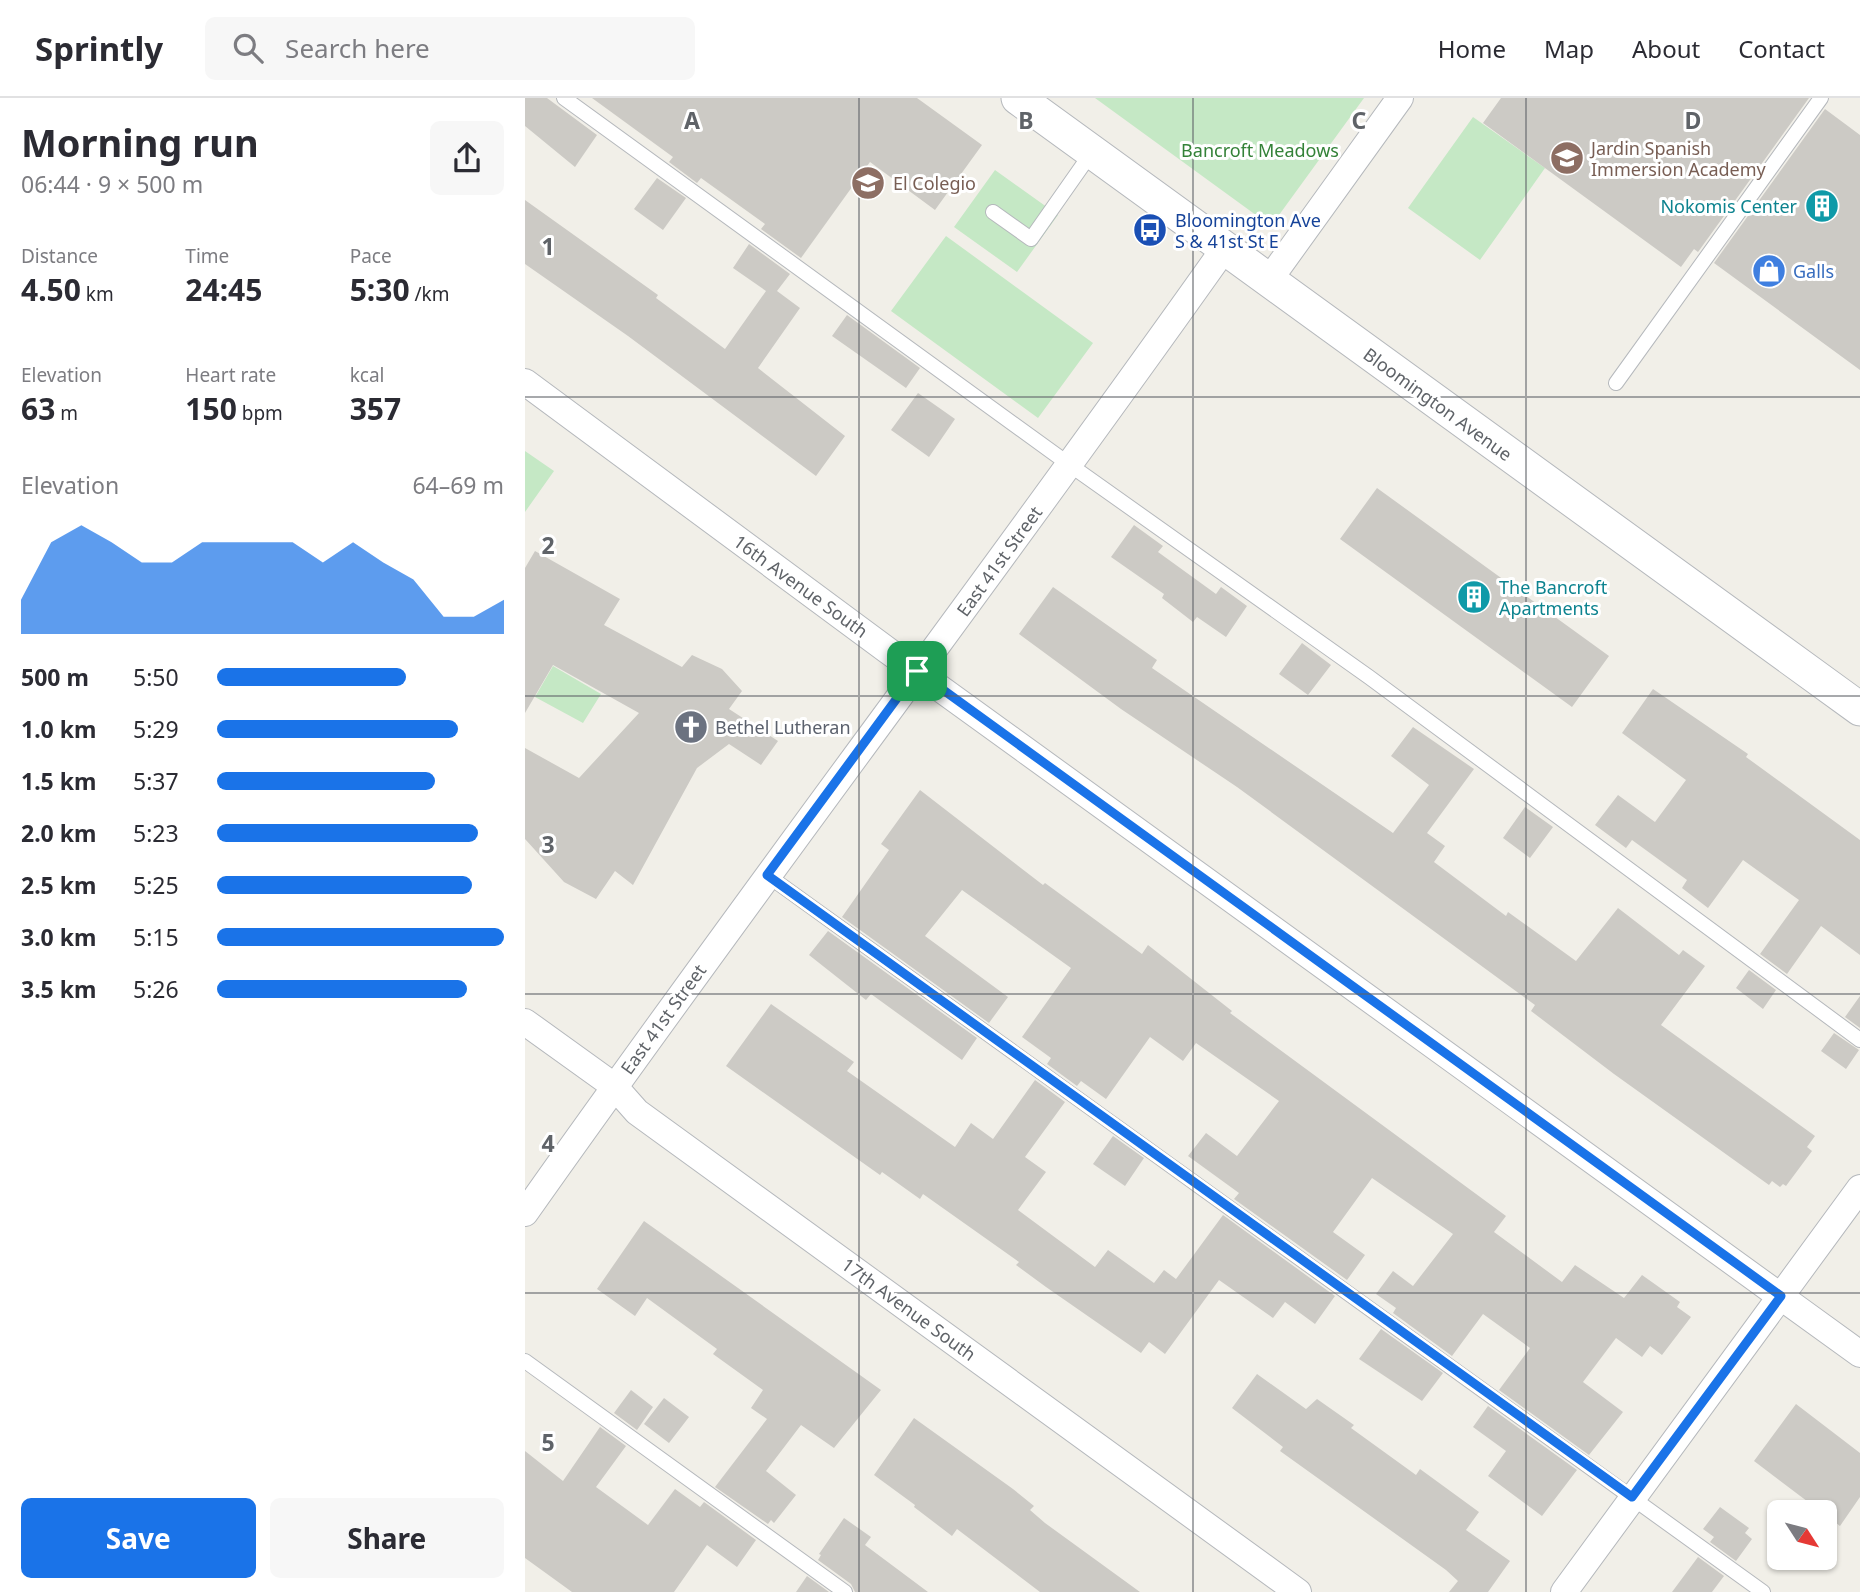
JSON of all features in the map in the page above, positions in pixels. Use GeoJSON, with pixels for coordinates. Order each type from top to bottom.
{"type":"FeatureCollection","features":[{"type":"Feature","properties":{"kind":"street","name":"Bloomington Avenue"},"geometry":{"type":"LineString","coordinates":[[1018,98],[1860,709]]}},
{"type":"Feature","properties":{"kind":"street"},"geometry":{"type":"LineString","coordinates":[[1269,280],[1400,98]]}},
{"type":"Feature","properties":{"kind":"street","name":"East 41st Street"},"geometry":{"type":"LineString","coordinates":[[525,1213],[614,1086],[1070,465],[1224,249]]}},
{"type":"Feature","properties":{"kind":"street","name":"16th Avenue South"},"geometry":{"type":"LineString","coordinates":[[525,382],[917,671],[1860,1354]]}},
{"type":"Feature","properties":{"kind":"street","name":"17th Avenue South"},"geometry":{"type":"LineString","coordinates":[[525,1022],[614,1086],[637,1112],[1298,1592]]}},
{"type":"Feature","properties":{"kind":"street"},"geometry":{"type":"LineString","coordinates":[[1564,1592],[1860,1188]]}},
{"type":"Feature","properties":{"kind":"lane"},"geometry":{"type":"LineString","coordinates":[[564,98],[1070,465],[1369,677],[1860,1040]]}},
{"type":"Feature","properties":{"kind":"lane"},"geometry":{"type":"LineString","coordinates":[[1616,383],[1821,98]]}},
{"type":"Feature","properties":{"kind":"lane"},"geometry":{"type":"LineString","coordinates":[[993,212],[1031,239],[1092,152]]}},
{"type":"Feature","properties":{"kind":"lane"},"geometry":{"type":"LineString","coordinates":[[767,875],[1763,1592]]}},
{"type":"Feature","properties":{"kind":"lane"},"geometry":{"type":"LineString","coordinates":[[525,1361],[845,1592]]}},
{"type":"Feature","properties":{"kind":"green space","name":"Bancroft Meadows"},"geometry":{"type":"Polygon","coordinates":[[[1095,98],[1364,98],[1271,226],[1095,98]]]}},
{"type":"Feature","properties":{"kind":"green space"},"geometry":{"type":"Polygon","coordinates":[[[1473,117],[1545,168],[1480,260],[1408,208],[1473,117]]]}},
{"type":"Feature","properties":{"kind":"green space"},"geometry":{"type":"Polygon","coordinates":[[[995,170],[1058,215],[1017,272],[954,227],[995,170]]]}},
{"type":"Feature","properties":{"kind":"green space"},"geometry":{"type":"Polygon","coordinates":[[[946,236],[1093,343],[1038,418],[891,311],[946,236]]]}},
{"type":"Feature","properties":{"kind":"green space"},"geometry":{"type":"Polygon","coordinates":[[[525,451],[554,471],[525,512],[525,451]]]}},
{"type":"Feature","properties":{"kind":"green space"},"geometry":{"type":"Polygon","coordinates":[[[553,666],[601,694],[583,723],[535,697],[553,666]]]}},
{"type":"Feature","properties":{"kind":"building"},"geometry":{"type":"Polygon","coordinates":[[[525,98],[547,98],[597,135],[575,167],[525,126],[525,98]]]}},
{"type":"Feature","properties":{"kind":"building"},"geometry":{"type":"Polygon","coordinates":[[[592,98],[917,98],[982,145],[935,210],[870,162],[801,258],[761,229],[765,224],[701,178],[697,183],[669,162],[673,157],[592,98]]]}},
{"type":"Feature","properties":{"kind":"building"},"geometry":{"type":"Polygon","coordinates":[[[1501,98],[1809,98],[1698,252],[1694,249],[1681,267],[1483,123],[1501,98]]]}},
{"type":"Feature","properties":{"kind":"building","name":"Nokomis Center"},"geometry":{"type":"Polygon","coordinates":[[[1825,109],[1860,135],[1860,370],[1714,263],[1825,109]]]}},
{"type":"Feature","properties":{"kind":"building"},"geometry":{"type":"Polygon","coordinates":[[[657,178],[686,198],[663,230],[634,209],[657,178]]]}},
{"type":"Feature","properties":{"kind":"building"},"geometry":{"type":"Polygon","coordinates":[[[525,200],[658,295],[656,298],[725,349],[766,291],[733,268],[749,244],[790,274],[777,291],[800,308],[758,368],[845,436],[816,476],[628,336],[525,264],[525,200]]]}},
{"type":"Feature","properties":{"kind":"building"},"geometry":{"type":"Polygon","coordinates":[[[847,315],[920,368],[906,388],[832,336],[847,315]]]}},
{"type":"Feature","properties":{"kind":"building"},"geometry":{"type":"Polygon","coordinates":[[[918,393],[955,419],[929,457],[891,430],[918,393]]]}},
{"type":"Feature","properties":{"kind":"building","name":"The Bancroft Apartments"},"geometry":{"type":"Polygon","coordinates":[[[1377,488],[1609,656],[1572,707],[1340,539],[1377,488]]]}},
{"type":"Feature","properties":{"kind":"building"},"geometry":{"type":"Polygon","coordinates":[[[1134,525],[1163,546],[1158,552],[1216,594],[1221,587],[1247,606],[1226,637],[1197,617],[1193,622],[1162,598],[1164,594],[1111,557],[1134,525]]]}},
{"type":"Feature","properties":{"kind":"building","name":"Bethel Lutheran"},"geometry":{"type":"Polygon","coordinates":[[[535,551],[620,599],[604,625],[682,667],[692,655],[722,669],[742,691],[729,709],[778,741],[761,765],[729,744],[697,768],[633,885],[615,871],[596,899],[564,882],[525,839],[525,748],[579,778],[639,713],[553,665],[525,713],[525,568],[535,551]]]}},
{"type":"Feature","properties":{"kind":"building"},"geometry":{"type":"Polygon","coordinates":[[[1053,587],[1157,660],[1152,668],[1393,833],[1429,785],[1391,756],[1413,727],[1474,769],[1427,833],[1445,846],[1434,862],[1506,916],[1508,912],[1576,961],[1618,908],[1679,955],[1683,950],[1705,966],[1661,1025],[1815,1136],[1807,1147],[1812,1151],[1786,1186],[1783,1184],[1780,1187],[1772,1181],[1769,1185],[1614,1074],[1531,1011],[1535,1005],[1237,787],[1121,709],[1019,634],[1053,587]]]}},
{"type":"Feature","properties":{"kind":"building"},"geometry":{"type":"Polygon","coordinates":[[[1302,643],[1331,665],[1308,695],[1279,674],[1302,643]]]}},
{"type":"Feature","properties":{"kind":"building"},"geometry":{"type":"Polygon","coordinates":[[[1653,689],[1748,754],[1746,757],[1860,840],[1860,955],[1821,926],[1787,974],[1760,954],[1799,900],[1743,860],[1708,908],[1682,888],[1687,880],[1632,840],[1626,848],[1595,825],[1618,795],[1655,822],[1686,780],[1622,733],[1653,689]]]}},
{"type":"Feature","properties":{"kind":"building"},"geometry":{"type":"Polygon","coordinates":[[[920,790],[1043,885],[1045,883],[1142,954],[1148,945],[1232,1011],[1230,1013],[1506,1216],[1494,1232],[1562,1282],[1575,1265],[1624,1298],[1642,1275],[1680,1302],[1677,1307],[1691,1317],[1662,1355],[1650,1346],[1642,1357],[1616,1338],[1583,1382],[1623,1412],[1589,1455],[1499,1390],[1530,1348],[1483,1314],[1452,1356],[1393,1313],[1396,1308],[1376,1294],[1393,1271],[1413,1286],[1453,1234],[1372,1178],[1333,1232],[1365,1255],[1347,1280],[1234,1199],[1239,1193],[1188,1156],[1206,1133],[1237,1156],[1279,1101],[1196,1043],[1183,1061],[1150,1037],[1106,1099],[1081,1081],[1077,1086],[1047,1064],[1051,1058],[1022,1037],[1071,968],[962,890],[925,936],[1008,997],[989,1023],[842,917],[889,850],[881,844],[920,790]]]}},
{"type":"Feature","properties":{"kind":"building"},"geometry":{"type":"Polygon","coordinates":[[[1525,807],[1553,827],[1530,858],[1503,838],[1525,807]]]}},
{"type":"Feature","properties":{"kind":"building"},"geometry":{"type":"Polygon","coordinates":[[[828,931],[977,1038],[962,1060],[871,994],[866,1000],[809,955],[828,931]]]}},
{"type":"Feature","properties":{"kind":"building"},"geometry":{"type":"Polygon","coordinates":[[[1749,970],[1776,990],[1763,1009],[1736,988],[1749,970]]]}},
{"type":"Feature","properties":{"kind":"building"},"geometry":{"type":"Polygon","coordinates":[[[1860,996],[1860,1028],[1845,1017],[1860,996]]]}},
{"type":"Feature","properties":{"kind":"building"},"geometry":{"type":"Polygon","coordinates":[[[771,1004],[854,1062],[847,1071],[955,1147],[971,1123],[993,1139],[1035,1080],[1065,1102],[1025,1157],[1046,1172],[1018,1210],[1095,1267],[1108,1250],[1154,1283],[1164,1270],[1176,1279],[1223,1215],[1335,1296],[1315,1324],[1285,1302],[1273,1318],[1219,1280],[1165,1354],[1149,1342],[1141,1353],[1046,1287],[1016,1265],[1019,1262],[923,1194],[920,1199],[882,1172],[880,1175],[726,1066],[771,1004]]]}},
{"type":"Feature","properties":{"kind":"building"},"geometry":{"type":"Polygon","coordinates":[[[1834,1033],[1859,1050],[1846,1069],[1821,1051],[1834,1033]]]}},
{"type":"Feature","properties":{"kind":"building"},"geometry":{"type":"Polygon","coordinates":[[[1113,1136],[1144,1158],[1125,1186],[1093,1164],[1113,1136]]]}},
{"type":"Feature","properties":{"kind":"building"},"geometry":{"type":"Polygon","coordinates":[[[644,1221],[881,1390],[834,1448],[801,1425],[766,1471],[796,1495],[774,1523],[771,1520],[768,1524],[715,1487],[767,1419],[751,1408],[763,1390],[713,1354],[717,1349],[647,1298],[635,1316],[597,1289],[644,1221]]]}},
{"type":"Feature","properties":{"kind":"building"},"geometry":{"type":"Polygon","coordinates":[[[1381,1329],[1443,1373],[1422,1401],[1359,1359],[1381,1329]]]}},
{"type":"Feature","properties":{"kind":"building"},"geometry":{"type":"Polygon","coordinates":[[[1257,1374],[1306,1409],[1317,1399],[1354,1425],[1351,1428],[1416,1475],[1420,1469],[1479,1512],[1466,1530],[1510,1561],[1488,1592],[1449,1592],[1458,1581],[1446,1570],[1280,1451],[1283,1447],[1232,1408],[1257,1374]]]}},
{"type":"Feature","properties":{"kind":"building"},"geometry":{"type":"Polygon","coordinates":[[[631,1390],[653,1407],[637,1430],[614,1413],[631,1390]]]}},
{"type":"Feature","properties":{"kind":"building"},"geometry":{"type":"Polygon","coordinates":[[[664,1398],[689,1417],[669,1443],[644,1424],[664,1398]]]}},
{"type":"Feature","properties":{"kind":"building"},"geometry":{"type":"Polygon","coordinates":[[[1796,1404],[1860,1453],[1860,1497],[1840,1526],[1837,1524],[1837,1500],[1806,1500],[1754,1461],[1796,1404]]]}},
{"type":"Feature","properties":{"kind":"building"},"geometry":{"type":"Polygon","coordinates":[[[1488,1406],[1577,1470],[1542,1516],[1488,1476],[1506,1451],[1473,1427],[1488,1406]]]}},
{"type":"Feature","properties":{"kind":"building"},"geometry":{"type":"Polygon","coordinates":[[[914,1418],[1013,1489],[1034,1506],[1030,1510],[1045,1523],[1140,1592],[1040,1592],[957,1529],[952,1536],[914,1507],[915,1505],[874,1475],[914,1418]]]}},
{"type":"Feature","properties":{"kind":"building"},"geometry":{"type":"Polygon","coordinates":[[[600,1427],[626,1446],[596,1487],[648,1525],[675,1489],[700,1507],[704,1502],[756,1540],[737,1567],[707,1545],[674,1592],[572,1592],[525,1558],[525,1451],[563,1481],[600,1427]]]}},
{"type":"Feature","properties":{"kind":"building"},"geometry":{"type":"Polygon","coordinates":[[[1720,1507],[1749,1528],[1745,1533],[1752,1539],[1736,1561],[1710,1542],[1714,1537],[1703,1529],[1720,1507]]]}},
{"type":"Feature","properties":{"kind":"building"},"geometry":{"type":"Polygon","coordinates":[[[844,1518],[871,1537],[865,1545],[928,1592],[855,1592],[851,1584],[818,1560],[821,1555],[819,1554],[844,1518]]]}},
{"type":"Feature","properties":{"kind":"building"},"geometry":{"type":"Polygon","coordinates":[[[1698,1557],[1724,1576],[1712,1592],[1672,1592],[1698,1557]]]}},
{"type":"Feature","properties":{"kind":"building"},"geometry":{"type":"Polygon","coordinates":[[[807,1576],[829,1592],[796,1592],[807,1576]]]}},
{"type":"Feature","properties":{"kind":"place","name":"Jardin Spanish Immersion Academy"},"geometry":{"type":"Point","coordinates":[1567,158]}},
{"type":"Feature","properties":{"kind":"place","name":"El Colegio"},"geometry":{"type":"Point","coordinates":[868,183]}},
{"type":"Feature","properties":{"kind":"place","name":"Nokomis Center"},"geometry":{"type":"Point","coordinates":[1822,206]}},
{"type":"Feature","properties":{"kind":"place","name":"Bloomington Ave S & 41st St E"},"geometry":{"type":"Point","coordinates":[1150,230]}},
{"type":"Feature","properties":{"kind":"place","name":"Galls"},"geometry":{"type":"Point","coordinates":[1769,271]}},
{"type":"Feature","properties":{"kind":"place","name":"The Bancroft Apartments"},"geometry":{"type":"Point","coordinates":[1474,597]}},
{"type":"Feature","properties":{"kind":"place","name":"Bethel Lutheran"},"geometry":{"type":"Point","coordinates":[691,727]}},
{"type":"Feature","properties":{"kind":"route"},"geometry":{"type":"LineString","coordinates":[[917,671],[1781,1296],[1632,1497],[767,875],[917,671]]}}]}
